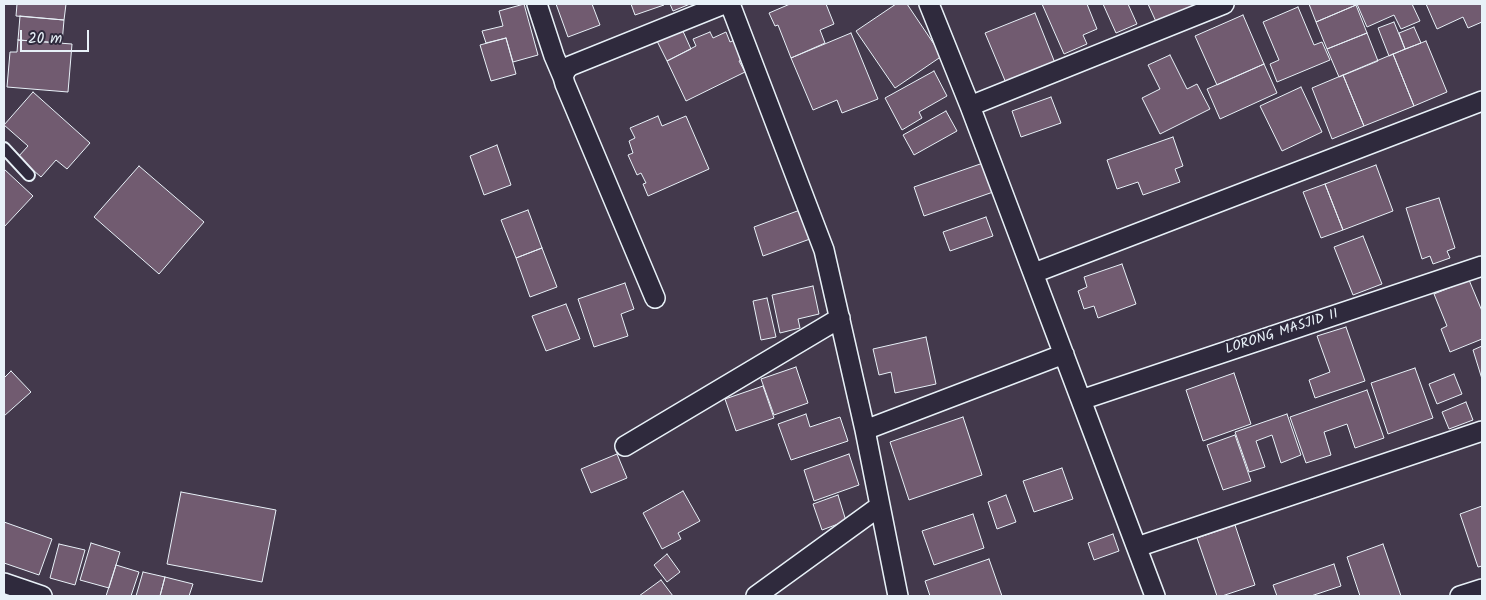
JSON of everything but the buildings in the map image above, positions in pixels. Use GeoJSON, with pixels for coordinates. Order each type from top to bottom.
{"type":"FeatureCollection","features":[{"type":"Feature","properties":{"kind":"street"},"geometry":{"type":"LineString","coordinates":[[537,4],[565,84],[655,298]]}},
{"type":"Feature","properties":{"kind":"street"},"geometry":{"type":"LineString","coordinates":[[563,77],[570,66],[724,4]]}},
{"type":"Feature","properties":{"kind":"street"},"geometry":{"type":"LineString","coordinates":[[730,4],[824,250],[865,430],[898,596]]}},
{"type":"Feature","properties":{"kind":"street"},"geometry":{"type":"LineString","coordinates":[[929,4],[970,106],[1156,596]]}},
{"type":"Feature","properties":{"kind":"street"},"geometry":{"type":"LineString","coordinates":[[970,106],[1224,4]]}},
{"type":"Feature","properties":{"kind":"street"},"geometry":{"type":"LineString","coordinates":[[1034,273],[1482,101]]}},
{"type":"Feature","properties":{"kind":"street","name":"LORONG MASJID II"},"geometry":{"type":"LineString","coordinates":[[1081,400],[1482,266]]}},
{"type":"Feature","properties":{"kind":"street"},"geometry":{"type":"LineString","coordinates":[[625,446],[840,318]]}},
{"type":"Feature","properties":{"kind":"street"},"geometry":{"type":"LineString","coordinates":[[865,430],[1064,354]]}},
{"type":"Feature","properties":{"kind":"street"},"geometry":{"type":"LineString","coordinates":[[1137,548],[1482,431]]}},
{"type":"Feature","properties":{"kind":"street"},"geometry":{"type":"LineString","coordinates":[[756,596],[880,506]]}},
{"type":"Feature","properties":{"kind":"street"},"geometry":{"type":"LineString","coordinates":[[4,583],[42,596]]}},
{"type":"Feature","properties":{"kind":"street"},"geometry":{"type":"LineString","coordinates":[[1460,596],[1482,589]]}},
{"type":"Feature","properties":{"kind":"lane"},"geometry":{"type":"LineString","coordinates":[[4,148],[29,175]]}}]}
